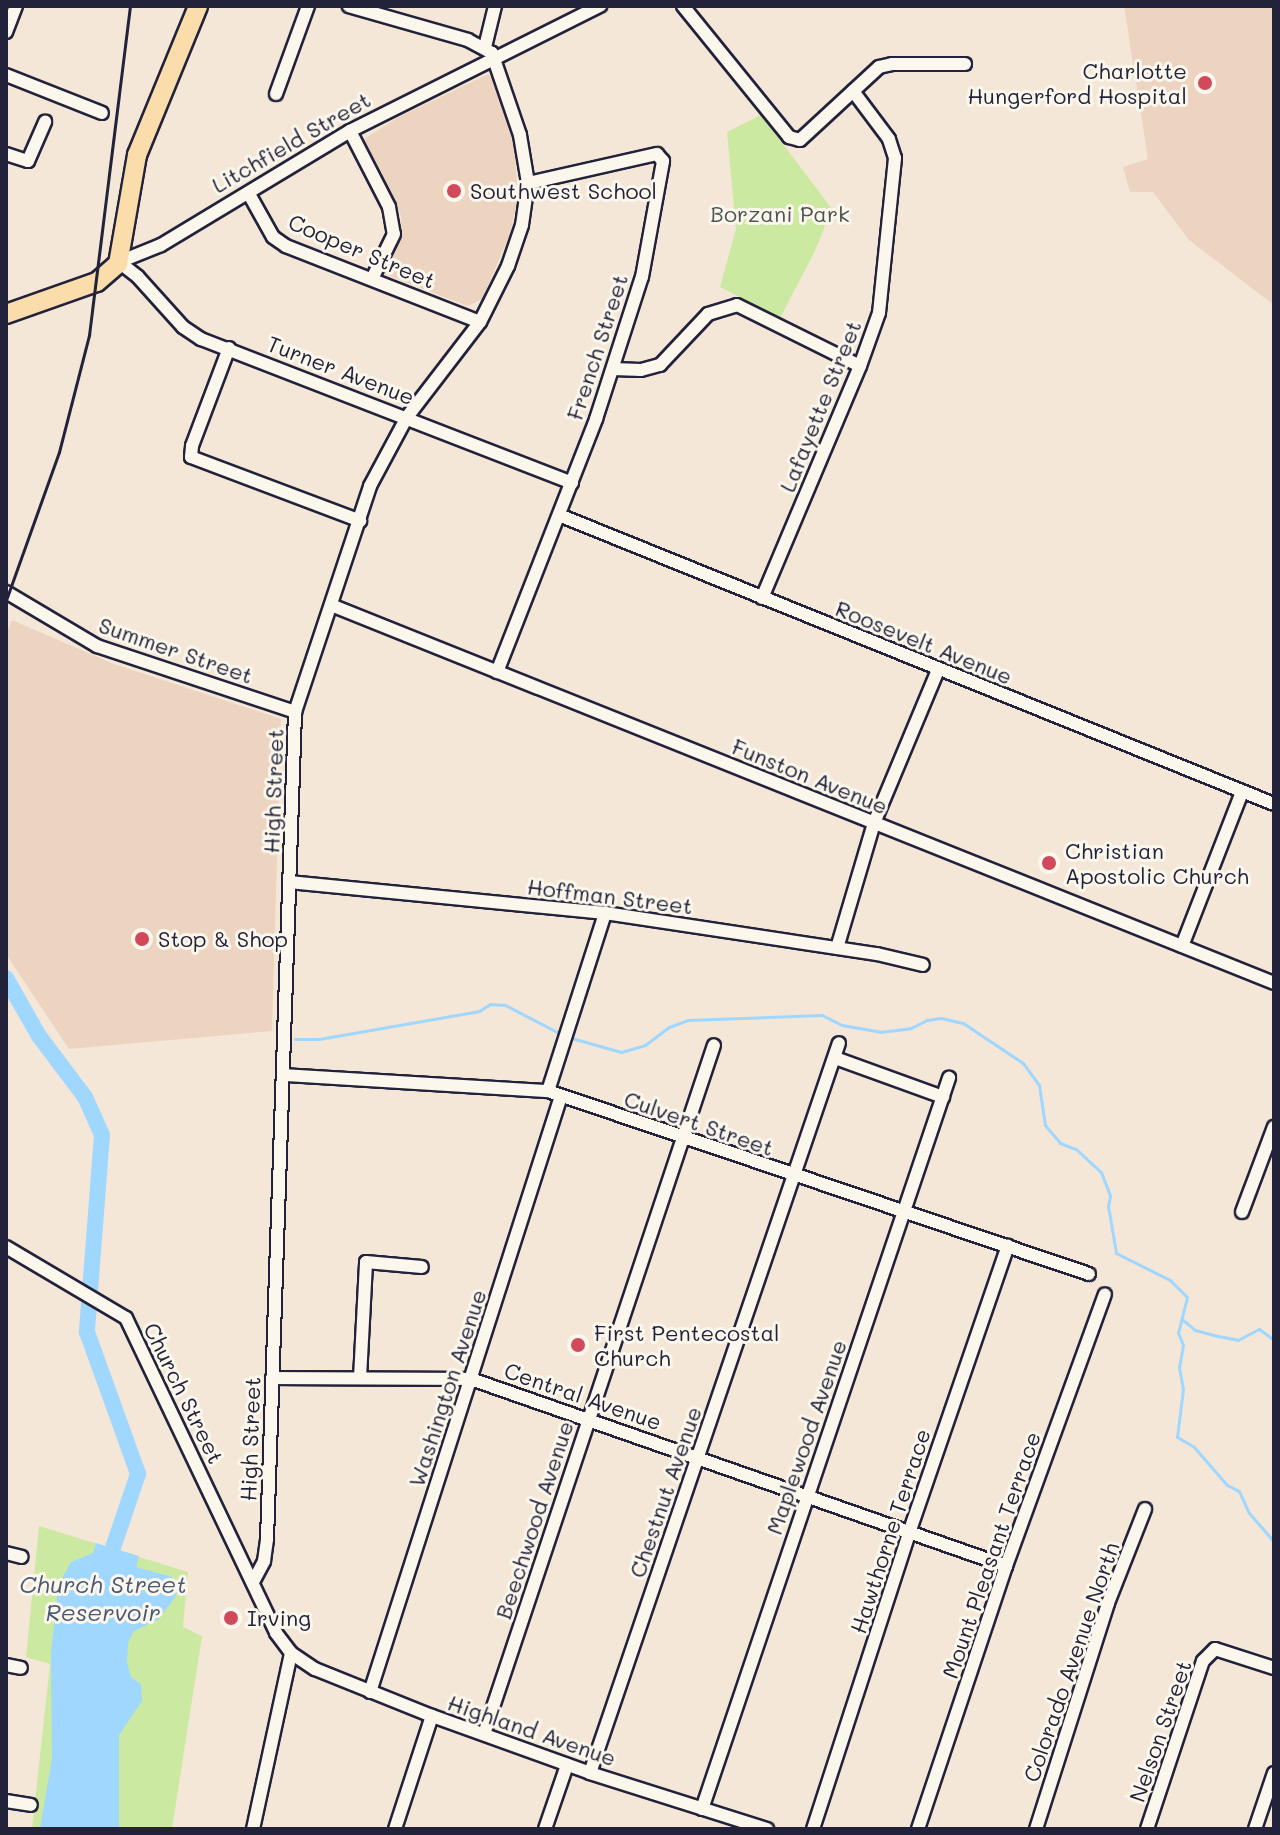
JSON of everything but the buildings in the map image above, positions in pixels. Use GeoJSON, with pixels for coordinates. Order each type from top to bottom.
{"type":"FeatureCollection","features":[{"type":"Feature","properties":{"kind":"highway"},"geometry":{"type":"LineString","coordinates":[[119,262],[137,155],[198,6]]}},
{"type":"Feature","properties":{"kind":"highway","name":"Litchfield Street"},"geometry":{"type":"LineString","coordinates":[[6,314],[97,282],[111,273],[119,262]]}},
{"type":"Feature","properties":{"kind":"street"},"geometry":{"type":"LineString","coordinates":[[6,32],[16,6]]}},
{"type":"Feature","properties":{"kind":"street"},"geometry":{"type":"LineString","coordinates":[[276,94],[308,6]]}},
{"type":"Feature","properties":{"kind":"street"},"geometry":{"type":"LineString","coordinates":[[349,6],[485,47],[496,59]]}},
{"type":"Feature","properties":{"kind":"street"},"geometry":{"type":"LineString","coordinates":[[485,47],[495,6]]}},
{"type":"Feature","properties":{"kind":"street","name":"Litchfield Street"},"geometry":{"type":"LineString","coordinates":[[119,262],[145,254],[350,131],[600,6]]}},
{"type":"Feature","properties":{"kind":"street"},"geometry":{"type":"LineString","coordinates":[[683,6],[789,137],[800,140],[879,67],[892,64],[965,64]]}},
{"type":"Feature","properties":{"kind":"street","name":"High Street"},"geometry":{"type":"LineString","coordinates":[[253,1582],[264,1561],[267,1539],[295,712],[370,486],[407,417],[480,322],[508,266],[522,225],[528,183],[520,135],[496,59]]}},
{"type":"Feature","properties":{"kind":"street"},"geometry":{"type":"LineString","coordinates":[[6,75],[102,113]]}},
{"type":"Feature","properties":{"kind":"street","name":"Lafayette Street"},"geometry":{"type":"LineString","coordinates":[[762,598],[860,366],[879,313],[895,158],[889,139],[853,91]]}},
{"type":"Feature","properties":{"kind":"street"},"geometry":{"type":"LineString","coordinates":[[6,154],[28,161],[45,122]]}},
{"type":"Feature","properties":{"kind":"street"},"geometry":{"type":"LineString","coordinates":[[350,131],[389,207],[394,234],[372,279]]}},
{"type":"Feature","properties":{"kind":"street","name":"French Street"},"geometry":{"type":"LineString","coordinates":[[497,672],[572,483],[613,369],[642,277],[663,161],[657,154],[528,183]]}},
{"type":"Feature","properties":{"kind":"street","name":"Cooper Street"},"geometry":{"type":"LineString","coordinates":[[249,194],[273,237],[286,246],[480,322]]}},
{"type":"Feature","properties":{"kind":"street","name":"Turner Avenue"},"geometry":{"type":"LineString","coordinates":[[119,262],[138,277],[183,327],[572,483]]}},
{"type":"Feature","properties":{"kind":"street"},"geometry":{"type":"LineString","coordinates":[[613,369],[641,370],[660,365],[708,314],[737,305],[860,366]]}},
{"type":"Feature","properties":{"kind":"street"},"geometry":{"type":"LineString","coordinates":[[229,348],[191,457],[360,521]]}},
{"type":"Feature","properties":{"kind":"street","name":"Roosevelt Avenue"},"geometry":{"type":"LineString","coordinates":[[559,515],[1274,804]]}},
{"type":"Feature","properties":{"kind":"street","name":"Summer Street"},"geometry":{"type":"LineString","coordinates":[[6,592],[97,646],[295,712]]}},
{"type":"Feature","properties":{"kind":"street","name":"Funston Avenue"},"geometry":{"type":"LineString","coordinates":[[331,605],[1274,983]]}},
{"type":"Feature","properties":{"kind":"street"},"geometry":{"type":"LineString","coordinates":[[837,948],[874,823],[938,670]]}},
{"type":"Feature","properties":{"kind":"street"},"geometry":{"type":"LineString","coordinates":[[1182,946],[1242,792]]}},
{"type":"Feature","properties":{"kind":"street","name":"Hoffman Street"},"geometry":{"type":"LineString","coordinates":[[289,882],[605,913],[837,948],[923,965]]}},
{"type":"Feature","properties":{"kind":"street"},"geometry":{"type":"LineString","coordinates":[[548,1091],[605,913]]}},
{"type":"Feature","properties":{"kind":"street","name":"Chestnut Avenue"},"geometry":{"type":"LineString","coordinates":[[590,1773],[839,1043]]}},
{"type":"Feature","properties":{"kind":"street","name":"Beechwood Avenue"},"geometry":{"type":"LineString","coordinates":[[484,1734],[714,1045]]}},
{"type":"Feature","properties":{"kind":"street"},"geometry":{"type":"LineString","coordinates":[[835,1058],[943,1097]]}},
{"type":"Feature","properties":{"kind":"street","name":"Culvert Street"},"geometry":{"type":"LineString","coordinates":[[284,1075],[548,1091],[1089,1274]]}},
{"type":"Feature","properties":{"kind":"street","name":"Maplewood Avenue"},"geometry":{"type":"LineString","coordinates":[[702,1809],[949,1078]]}},
{"type":"Feature","properties":{"kind":"street","name":"Washington Avenue"},"geometry":{"type":"LineString","coordinates":[[370,1692],[561,1096]]}},
{"type":"Feature","properties":{"kind":"street"},"geometry":{"type":"LineString","coordinates":[[1242,1212],[1274,1127]]}},
{"type":"Feature","properties":{"kind":"street","name":"Hawthorne Terrace"},"geometry":{"type":"LineString","coordinates":[[813,1829],[909,1533],[1008,1246]]}},
{"type":"Feature","properties":{"kind":"street","name":"Church Street"},"geometry":{"type":"LineString","coordinates":[[6,1247],[116,1309],[126,1318],[276,1633],[291,1653]]}},
{"type":"Feature","properties":{"kind":"street"},"geometry":{"type":"LineString","coordinates":[[360,1378],[366,1262],[422,1267]]}},
{"type":"Feature","properties":{"kind":"street","name":"Mount Pleasant Terrace"},"geometry":{"type":"LineString","coordinates":[[918,1829],[1006,1566],[1105,1294]]}},
{"type":"Feature","properties":{"kind":"street","name":"Central Avenue"},"geometry":{"type":"LineString","coordinates":[[272,1378],[471,1379],[1006,1566]]}},
{"type":"Feature","properties":{"kind":"street","name":"Colorado Avenue North"},"geometry":{"type":"LineString","coordinates":[[1036,1829],[1108,1603],[1145,1509]]}},
{"type":"Feature","properties":{"kind":"street"},"geometry":{"type":"LineString","coordinates":[[6,1553],[22,1557]]}},
{"type":"Feature","properties":{"kind":"street","name":"Nelson Street"},"geometry":{"type":"LineString","coordinates":[[1147,1829],[1203,1661],[1215,1649],[1274,1668]]}},
{"type":"Feature","properties":{"kind":"street"},"geometry":{"type":"LineString","coordinates":[[253,1829],[291,1653]]}},
{"type":"Feature","properties":{"kind":"street","name":"Highland Avenue"},"geometry":{"type":"LineString","coordinates":[[291,1653],[315,1669],[432,1716],[590,1773],[702,1809],[724,1823],[767,1829]]}},
{"type":"Feature","properties":{"kind":"street"},"geometry":{"type":"LineString","coordinates":[[6,1665],[21,1668]]}},
{"type":"Feature","properties":{"kind":"street"},"geometry":{"type":"LineString","coordinates":[[395,1829],[432,1716]]}},
{"type":"Feature","properties":{"kind":"street"},"geometry":{"type":"LineString","coordinates":[[545,1829],[567,1765]]}},
{"type":"Feature","properties":{"kind":"street"},"geometry":{"type":"LineString","coordinates":[[1255,1829],[1270,1797],[1274,1773]]}},
{"type":"Feature","properties":{"kind":"street"},"geometry":{"type":"LineString","coordinates":[[6,1815],[8,1801],[31,1805]]}},
{"type":"Feature","properties":{"kind":"shaded area","name":"Charlotte Hungerford Hospital"},"geometry":{"type":"Polygon","coordinates":[[[1124,6],[1274,6],[1274,305],[1189,240],[1153,192],[1130,192],[1123,167],[1148,159],[1124,6]]]}},
{"type":"Feature","properties":{"kind":"shaded area","name":"Southwest School"},"geometry":{"type":"Polygon","coordinates":[[[488,74],[495,81],[514,142],[518,197],[510,234],[482,299],[468,306],[384,274],[401,230],[401,216],[364,139],[397,118],[488,74]]]}},
{"type":"Feature","properties":{"kind":"shaded area"},"geometry":{"type":"Polygon","coordinates":[[[12,620],[114,664],[281,719],[272,1031],[69,1049],[6,954],[6,634],[12,620]]]}},
{"type":"Feature","properties":{"kind":"green space","name":"Borzani Park"},"geometry":{"type":"Polygon","coordinates":[[[761,115],[832,209],[814,253],[780,318],[720,287],[736,229],[727,132],[761,115]]]}},
{"type":"Feature","properties":{"kind":"green space"},"geometry":{"type":"Polygon","coordinates":[[[39,1526],[188,1572],[183,1627],[202,1636],[172,1829],[32,1829],[50,1664],[26,1657],[39,1526]]]}},
{"type":"Feature","properties":{"kind":"water","name":"Church Street Reservoir"},"geometry":{"type":"Polygon","coordinates":[[[96,1543],[139,1556],[136,1567],[172,1577],[178,1587],[176,1596],[159,1619],[134,1631],[128,1643],[127,1663],[131,1677],[141,1684],[142,1701],[119,1735],[119,1829],[40,1829],[52,1759],[51,1653],[58,1586],[71,1562],[93,1553],[96,1543]]]}},
{"type":"Feature","properties":{"kind":"waterway"},"geometry":{"type":"LineString","coordinates":[[6,978],[39,1036],[85,1097],[102,1135],[87,1332],[138,1474],[113,1548]]}},
{"type":"Feature","properties":{"kind":"waterway"},"geometry":{"type":"LineString","coordinates":[[295,1039],[319,1039],[479,1011],[490,1004],[505,1005],[561,1034]]}},
{"type":"Feature","properties":{"kind":"waterway"},"geometry":{"type":"LineString","coordinates":[[568,1037],[621,1052],[645,1045],[669,1027],[688,1020],[822,1015],[842,1025],[880,1032],[911,1028],[927,1020],[941,1018],[963,1023],[1023,1063],[1039,1085],[1045,1125],[1060,1143],[1076,1149],[1101,1172],[1110,1196],[1108,1206],[1116,1253],[1170,1280],[1187,1297],[1178,1333],[1183,1345],[1179,1367],[1183,1389],[1177,1437],[1194,1447],[1227,1485],[1239,1491],[1249,1513],[1274,1542]]}},
{"type":"Feature","properties":{"kind":"waterway"},"geometry":{"type":"LineString","coordinates":[[1183,1320],[1195,1330],[1218,1336],[1238,1340],[1259,1329],[1274,1340]]}},
{"type":"Feature","properties":{"kind":"railway"},"geometry":{"type":"LineString","coordinates":[[6,600],[59,452],[89,335],[130,6]]}},
{"type":"Feature","properties":{"kind":"place","name":"Charlotte Hungerford Hospital"},"geometry":{"type":"Point","coordinates":[1205,83]}},
{"type":"Feature","properties":{"kind":"place","name":"Southwest School"},"geometry":{"type":"Point","coordinates":[454,191]}},
{"type":"Feature","properties":{"kind":"place","name":"Christian Apostolic Church"},"geometry":{"type":"Point","coordinates":[1049,863]}},
{"type":"Feature","properties":{"kind":"place","name":"Stop & Shop"},"geometry":{"type":"Point","coordinates":[142,939]}},
{"type":"Feature","properties":{"kind":"place","name":"First Pentecostal Church"},"geometry":{"type":"Point","coordinates":[578,1345]}},
{"type":"Feature","properties":{"kind":"place","name":"Irving"},"geometry":{"type":"Point","coordinates":[231,1618]}}]}
